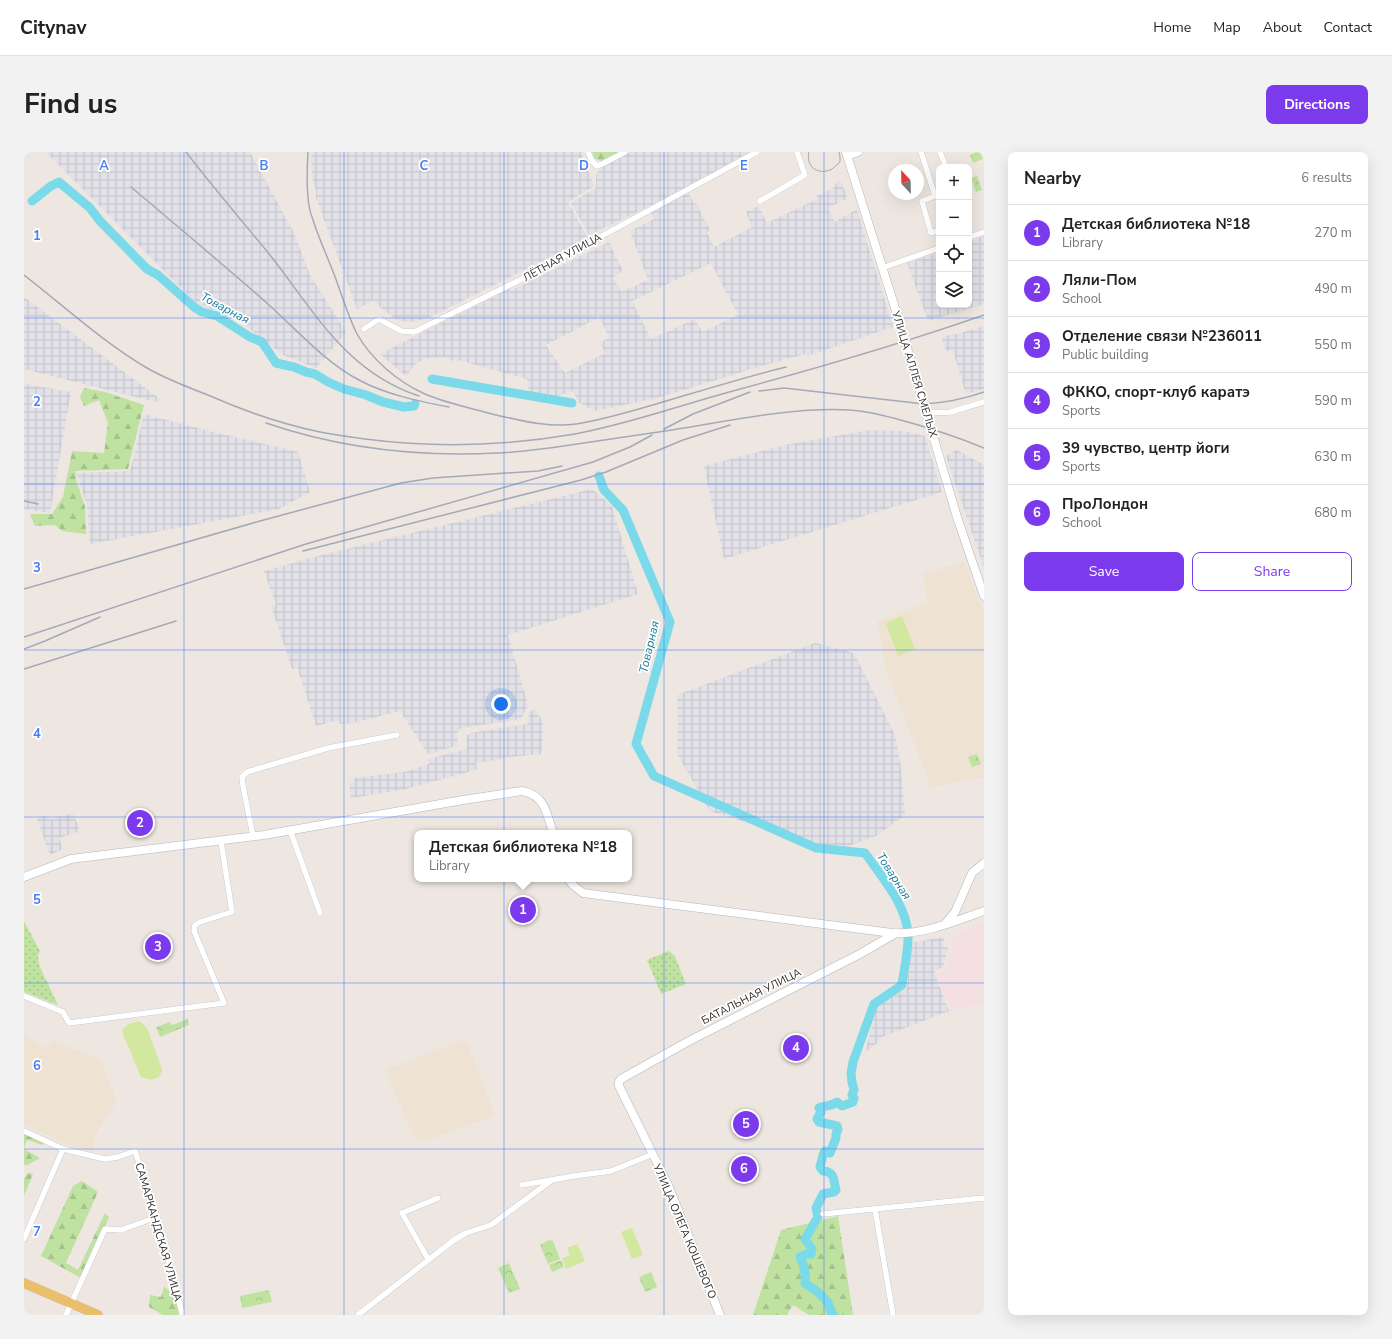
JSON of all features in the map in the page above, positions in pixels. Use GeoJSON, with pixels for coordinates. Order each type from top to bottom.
{"type":"FeatureCollection","features":[{"type":"Feature","properties":{"kind":"main road"},"geometry":{"type":"LineString","coordinates":[[847,154],[858,152]]}},
{"type":"Feature","properties":{"kind":"main road","name":"УЛИЦА АЛЛЕЯ СМЕЛЫХ"},"geometry":{"type":"LineString","coordinates":[[847,154],[968,549],[984,596]]}},
{"type":"Feature","properties":{"kind":"main road"},"geometry":{"type":"LineString","coordinates":[[24,876],[71,859],[253,836],[522,791],[535,796],[544,807],[552,830]]}},
{"type":"Feature","properties":{"kind":"main road"},"geometry":{"type":"LineString","coordinates":[[945,925],[955,912],[972,873],[984,863]]}},
{"type":"Feature","properties":{"kind":"main road"},"geometry":{"type":"LineString","coordinates":[[570,882],[583,893],[871,931],[898,933],[914,932],[945,925],[984,911]]}},
{"type":"Feature","properties":{"kind":"main road"},"geometry":{"type":"LineString","coordinates":[[955,912],[958,917],[963,918]]}},
{"type":"Feature","properties":{"kind":"main road"},"geometry":{"type":"LineString","coordinates":[[871,931],[874,934],[875,941],[873,947]]}},
{"type":"Feature","properties":{"kind":"main road","name":"БАТАЛЬНАЯ УЛИЦА"},"geometry":{"type":"LineString","coordinates":[[619,1082],[621,1079],[689,1041],[898,933]]}},
{"type":"Feature","properties":{"kind":"main road","name":"УЛИЦА ОЛЕГА КОШЕВОГО"},"geometry":{"type":"LineString","coordinates":[[619,1082],[619,1086],[668,1185],[720,1315]]}},
{"type":"Feature","properties":{"kind":"main road"},"geometry":{"type":"LineString","coordinates":[[24,1283],[98,1315]]}},
{"type":"Feature","properties":{"kind":"street"},"geometry":{"type":"LineString","coordinates":[[588,152],[597,166],[625,152]]}},
{"type":"Feature","properties":{"kind":"street","name":"ЛЁТНАЯ УЛИЦА"},"geometry":{"type":"LineString","coordinates":[[364,329],[379,319],[401,331],[414,332],[524,278],[757,152]]}},
{"type":"Feature","properties":{"kind":"street"},"geometry":{"type":"LineString","coordinates":[[760,201],[805,175],[797,152]]}},
{"type":"Feature","properties":{"kind":"street"},"geometry":{"type":"LineString","coordinates":[[921,152],[935,196],[922,201],[931,233],[936,231]]}},
{"type":"Feature","properties":{"kind":"street"},"geometry":{"type":"LineString","coordinates":[[940,152],[945,164]]}},
{"type":"Feature","properties":{"kind":"street"},"geometry":{"type":"LineString","coordinates":[[972,236],[984,232]]}},
{"type":"Feature","properties":{"kind":"street"},"geometry":{"type":"LineString","coordinates":[[882,268],[936,249]]}},
{"type":"Feature","properties":{"kind":"street"},"geometry":{"type":"LineString","coordinates":[[926,413],[951,412],[984,402]]}},
{"type":"Feature","properties":{"kind":"street"},"geometry":{"type":"LineString","coordinates":[[253,836],[242,778],[247,772],[328,748],[397,734]]}},
{"type":"Feature","properties":{"kind":"street"},"geometry":{"type":"LineString","coordinates":[[290,830],[320,913]]}},
{"type":"Feature","properties":{"kind":"street"},"geometry":{"type":"LineString","coordinates":[[24,996],[63,1012],[69,1023],[224,1003],[194,931],[195,925],[200,922],[232,912],[225,840]]}},
{"type":"Feature","properties":{"kind":"street"},"geometry":{"type":"LineString","coordinates":[[24,1131],[63,1149],[24,1239]]}},
{"type":"Feature","properties":{"kind":"street","name":"САМАРКАНДСКАЯ УЛИЦА"},"geometry":{"type":"LineString","coordinates":[[63,1149],[105,1159],[118,1157],[135,1150],[157,1217],[182,1313]]}},
{"type":"Feature","properties":{"kind":"street"},"geometry":{"type":"LineString","coordinates":[[522,1185],[611,1171],[653,1154]]}},
{"type":"Feature","properties":{"kind":"street"},"geometry":{"type":"LineString","coordinates":[[358,1315],[454,1240],[466,1233],[491,1225],[552,1180]]}},
{"type":"Feature","properties":{"kind":"street"},"geometry":{"type":"LineString","coordinates":[[428,1259],[402,1213],[438,1198]]}},
{"type":"Feature","properties":{"kind":"street"},"geometry":{"type":"LineString","coordinates":[[823,1214],[984,1198]]}},
{"type":"Feature","properties":{"kind":"street"},"geometry":{"type":"LineString","coordinates":[[875,1209],[893,1315]]}},
{"type":"Feature","properties":{"kind":"street"},"geometry":{"type":"LineString","coordinates":[[66,1315],[105,1229],[121,1230],[157,1217]]}},
{"type":"Feature","properties":{"kind":"shaded area"},"geometry":{"type":"Polygon","coordinates":[[[46,152],[250,152],[294,233],[310,275],[346,332],[316,368],[283,355],[242,323],[195,302],[46,152]]]}},
{"type":"Feature","properties":{"kind":"shaded area"},"geometry":{"type":"Polygon","coordinates":[[[312,152],[581,152],[594,186],[568,202],[588,238],[426,319],[410,322],[399,321],[381,308],[374,300],[357,309],[316,198],[316,190],[312,177],[312,152]]]}},
{"type":"Feature","properties":{"kind":"shaded area"},"geometry":{"type":"Polygon","coordinates":[[[630,152],[749,152],[685,189],[589,235],[571,203],[596,188],[596,174],[604,166],[630,152]]]}},
{"type":"Feature","properties":{"kind":"shaded area"},"geometry":{"type":"Polygon","coordinates":[[[841,181],[847,197],[846,199],[828,208],[835,222],[857,209],[893,327],[807,356],[806,354],[765,365],[653,399],[594,411],[578,402],[573,391],[554,397],[529,398],[528,381],[524,378],[454,359],[452,361],[443,357],[424,359],[415,364],[406,376],[380,354],[510,288],[512,290],[609,242],[623,271],[613,277],[621,292],[648,280],[630,231],[654,219],[651,212],[688,192],[694,204],[696,203],[710,230],[707,232],[714,247],[752,227],[746,212],[759,206],[767,223],[817,199],[816,196],[834,188],[833,187],[841,181]],[[711,263],[632,301],[651,339],[695,319],[702,332],[738,315],[711,263]],[[597,315],[596,319],[546,345],[565,373],[605,353],[600,343],[609,338],[600,318],[597,315]]]}},
{"type":"Feature","properties":{"kind":"shaded area"},"geometry":{"type":"Polygon","coordinates":[[[984,236],[984,304],[972,308],[972,272],[972,241],[984,236]]]}},
{"type":"Feature","properties":{"kind":"shaded area"},"geometry":{"type":"Polygon","coordinates":[[[936,253],[936,308],[971,308],[928,321],[907,263],[936,253]]]}},
{"type":"Feature","properties":{"kind":"shaded area"},"geometry":{"type":"Polygon","coordinates":[[[24,297],[160,399],[156,402],[24,369],[24,297]]]}},
{"type":"Feature","properties":{"kind":"shaded area"},"geometry":{"type":"Polygon","coordinates":[[[984,326],[984,389],[966,394],[953,351],[946,351],[941,337],[984,326]]]}},
{"type":"Feature","properties":{"kind":"shaded area"},"geometry":{"type":"Polygon","coordinates":[[[24,384],[71,392],[50,513],[24,509],[24,384]]]}},
{"type":"Feature","properties":{"kind":"shaded area"},"geometry":{"type":"Polygon","coordinates":[[[144,414],[298,452],[310,492],[279,509],[90,544],[87,506],[76,473],[130,471],[144,414]]]}},
{"type":"Feature","properties":{"kind":"shaded area"},"geometry":{"type":"Polygon","coordinates":[[[869,430],[903,431],[925,436],[942,492],[724,559],[704,466],[785,445],[869,430]]]}},
{"type":"Feature","properties":{"kind":"shaded area"},"geometry":{"type":"Polygon","coordinates":[[[957,450],[984,465],[984,568],[946,456],[957,450]]]}},
{"type":"Feature","properties":{"kind":"shaded area"},"geometry":{"type":"Polygon","coordinates":[[[592,489],[612,506],[638,594],[508,635],[528,705],[521,719],[461,728],[456,734],[458,742],[456,746],[428,754],[400,711],[353,723],[340,724],[339,720],[316,726],[297,667],[292,669],[271,606],[276,605],[264,571],[318,556],[592,489]]]}},
{"type":"Feature","properties":{"kind":"shaded area"},"geometry":{"type":"Polygon","coordinates":[[[964,562],[984,613],[984,777],[931,787],[885,668],[877,621],[928,602],[922,574],[964,562]]]}},
{"type":"Feature","properties":{"kind":"shaded area"},"geometry":{"type":"Polygon","coordinates":[[[815,643],[854,653],[895,735],[901,768],[905,815],[876,836],[835,851],[710,811],[677,754],[677,695],[815,643]]]}},
{"type":"Feature","properties":{"kind":"shaded area"},"geometry":{"type":"Polygon","coordinates":[[[534,709],[543,721],[542,754],[509,757],[486,762],[476,762],[477,769],[461,774],[402,790],[351,798],[349,783],[354,782],[354,778],[404,772],[429,764],[428,759],[467,749],[466,735],[470,735],[470,733],[528,724],[528,718],[530,718],[528,713],[534,709]]]}},
{"type":"Feature","properties":{"kind":"shaded area"},"geometry":{"type":"Polygon","coordinates":[[[73,813],[80,831],[59,838],[63,849],[50,855],[37,819],[48,815],[50,820],[73,813]]]}},
{"type":"Feature","properties":{"kind":"shaded area"},"geometry":{"type":"Polygon","coordinates":[[[984,923],[984,1003],[952,1011],[936,974],[947,968],[954,934],[984,923]]]}},
{"type":"Feature","properties":{"kind":"shaded area"},"geometry":{"type":"Polygon","coordinates":[[[944,937],[943,946],[948,948],[943,967],[934,972],[949,1011],[882,1037],[876,1044],[865,1052],[877,1007],[907,988],[911,943],[944,937]]]}},
{"type":"Feature","properties":{"kind":"shaded area"},"geometry":{"type":"Polygon","coordinates":[[[24,1036],[47,1048],[53,1041],[100,1059],[117,1102],[105,1118],[95,1136],[94,1151],[69,1145],[24,1125],[24,1036]]]}},
{"type":"Feature","properties":{"kind":"shaded area"},"geometry":{"type":"Polygon","coordinates":[[[463,1040],[467,1042],[495,1115],[426,1141],[413,1135],[385,1070],[463,1040]]]}},
{"type":"Feature","properties":{"kind":"green space"},"geometry":{"type":"Polygon","coordinates":[[[592,152],[619,152],[602,161],[595,159],[592,152]]]}},
{"type":"Feature","properties":{"kind":"green space"},"geometry":{"type":"Polygon","coordinates":[[[980,152],[983,159],[973,163],[970,155],[980,152]]]}},
{"type":"Feature","properties":{"kind":"green space"},"geometry":{"type":"Polygon","coordinates":[[[977,176],[982,190],[976,192],[972,178],[977,176]]]}},
{"type":"Feature","properties":{"kind":"green space"},"geometry":{"type":"Polygon","coordinates":[[[84,388],[105,392],[144,405],[128,469],[75,471],[76,480],[85,506],[86,534],[62,531],[55,525],[35,526],[30,514],[52,514],[63,497],[72,451],[104,453],[108,423],[99,400],[84,406],[80,397],[84,388]]]}},
{"type":"Feature","properties":{"kind":"green space"},"geometry":{"type":"Polygon","coordinates":[[[902,616],[915,649],[898,656],[886,623],[902,616]]]}},
{"type":"Feature","properties":{"kind":"green space"},"geometry":{"type":"Polygon","coordinates":[[[977,754],[981,764],[972,767],[968,757],[977,754]]]}},
{"type":"Feature","properties":{"kind":"green space"},"geometry":{"type":"Polygon","coordinates":[[[24,921],[40,951],[38,956],[39,965],[58,1005],[24,992],[24,921]]]}},
{"type":"Feature","properties":{"kind":"green space"},"geometry":{"type":"Polygon","coordinates":[[[669,951],[675,956],[686,984],[661,994],[647,960],[669,951]]]}},
{"type":"Feature","properties":{"kind":"green space"},"geometry":{"type":"Polygon","coordinates":[[[188,1019],[189,1025],[160,1037],[156,1027],[170,1022],[172,1025],[188,1019]]]}},
{"type":"Feature","properties":{"kind":"green space"},"geometry":{"type":"Polygon","coordinates":[[[139,1021],[147,1028],[162,1069],[159,1076],[154,1079],[141,1077],[122,1032],[126,1026],[139,1021]]]}},
{"type":"Feature","properties":{"kind":"green space"},"geometry":{"type":"Polygon","coordinates":[[[24,1134],[44,1142],[43,1145],[27,1140],[24,1148],[24,1134]]]}},
{"type":"Feature","properties":{"kind":"green space"},"geometry":{"type":"Polygon","coordinates":[[[24,1149],[40,1158],[26,1166],[24,1164],[24,1149]]]}},
{"type":"Feature","properties":{"kind":"green space"},"geometry":{"type":"Polygon","coordinates":[[[28,1173],[33,1174],[24,1196],[24,1178],[28,1173]]]}},
{"type":"Feature","properties":{"kind":"green space"},"geometry":{"type":"Polygon","coordinates":[[[82,1181],[98,1192],[66,1263],[78,1270],[105,1213],[109,1217],[81,1278],[41,1256],[73,1186],[82,1181]]]}},
{"type":"Feature","properties":{"kind":"green space"},"geometry":{"type":"Polygon","coordinates":[[[838,1216],[853,1315],[809,1315],[793,1305],[787,1315],[753,1315],[781,1230],[838,1216]]]}},
{"type":"Feature","properties":{"kind":"green space"},"geometry":{"type":"Polygon","coordinates":[[[632,1228],[643,1255],[632,1259],[621,1232],[632,1228]]]}},
{"type":"Feature","properties":{"kind":"green space"},"geometry":{"type":"Polygon","coordinates":[[[549,1240],[553,1241],[560,1259],[548,1264],[540,1245],[549,1240]]]}},
{"type":"Feature","properties":{"kind":"green space"},"geometry":{"type":"Polygon","coordinates":[[[577,1244],[585,1261],[566,1269],[562,1258],[570,1255],[567,1248],[577,1244]]]}},
{"type":"Feature","properties":{"kind":"green space"},"geometry":{"type":"Polygon","coordinates":[[[561,1260],[564,1267],[552,1272],[549,1265],[561,1260]]]}},
{"type":"Feature","properties":{"kind":"green space"},"geometry":{"type":"Polygon","coordinates":[[[509,1263],[520,1289],[509,1293],[498,1268],[509,1263]]]}},
{"type":"Feature","properties":{"kind":"green space"},"geometry":{"type":"Polygon","coordinates":[[[651,1272],[657,1287],[645,1292],[639,1277],[651,1272]]]}},
{"type":"Feature","properties":{"kind":"green space"},"geometry":{"type":"Polygon","coordinates":[[[164,1286],[175,1297],[178,1315],[163,1315],[149,1307],[150,1295],[161,1297],[164,1286]]]}},
{"type":"Feature","properties":{"kind":"green space"},"geometry":{"type":"Polygon","coordinates":[[[269,1290],[272,1302],[242,1308],[240,1296],[269,1290]]]}},
{"type":"Feature","properties":{"kind":"waterway","name":"Товарная"},"geometry":{"type":"LineString","coordinates":[[32,201],[51,186],[59,182],[90,208],[100,221],[147,269],[158,275],[194,307],[202,312],[217,316],[250,337],[262,342],[276,363],[315,374],[344,389],[366,395],[383,402],[404,407],[414,406],[415,404]]}},
{"type":"Feature","properties":{"kind":"waterway","name":"Товарная"},"geometry":{"type":"LineString","coordinates":[[432,379],[572,403]]}},
{"type":"Feature","properties":{"kind":"waterway","name":"Товарная"},"geometry":{"type":"LineString","coordinates":[[599,476],[604,490],[623,510],[670,622],[636,744],[654,776],[816,848],[865,853],[893,893],[904,915],[907,927],[908,944],[902,985],[874,1004],[853,1062],[851,1074],[854,1090],[852,1095],[854,1098],[853,1102],[842,1106],[837,1102],[832,1105],[823,1106],[819,1108],[821,1112],[817,1119],[819,1122],[837,1126],[838,1129],[830,1153],[825,1151],[820,1167],[823,1171],[832,1175],[836,1190],[834,1192],[823,1194],[816,1208],[818,1217],[805,1239],[812,1249],[811,1254],[800,1257],[805,1270],[805,1283],[818,1292],[828,1302],[830,1310],[834,1315]]}},
{"type":"Feature","properties":{"kind":"tram line"},"geometry":{"type":"LineString","coordinates":[[809,152],[809,162],[811,166],[818,171],[827,171],[832,169],[840,162],[839,152]]}},
{"type":"Feature","properties":{"kind":"railway"},"geometry":{"type":"LineString","coordinates":[[186,152],[270,255],[317,318],[351,356],[371,372],[393,385],[419,396]]}},
{"type":"Feature","properties":{"kind":"railway"},"geometry":{"type":"LineString","coordinates":[[308,152],[307,185],[310,211],[357,334],[370,353],[386,369],[405,383],[425,394],[458,405],[513,419],[534,423],[565,425],[615,416],[736,380],[786,367]]}},
{"type":"Feature","properties":{"kind":"railway"},"geometry":{"type":"LineString","coordinates":[[131,187],[252,290],[312,346],[335,365],[359,380],[381,390],[414,400],[449,407]]}},
{"type":"Feature","properties":{"kind":"railway"},"geometry":{"type":"LineString","coordinates":[[24,275],[115,347],[147,368],[177,383],[249,412],[305,429],[365,439],[418,444],[444,445],[523,441],[595,430],[796,374],[922,336],[984,315]]}},
{"type":"Feature","properties":{"kind":"railway"},"geometry":{"type":"LineString","coordinates":[[759,391],[784,388],[924,404],[939,403],[969,397],[984,392]]}},
{"type":"Feature","properties":{"kind":"railway"},"geometry":{"type":"LineString","coordinates":[[664,429],[693,414],[750,392]]}},
{"type":"Feature","properties":{"kind":"railway"},"geometry":{"type":"LineString","coordinates":[[266,423],[294,432],[351,445],[409,452],[468,454],[527,451],[783,413],[850,410],[874,413],[908,422],[984,448]]}},
{"type":"Feature","properties":{"kind":"railway"},"geometry":{"type":"LineString","coordinates":[[303,551],[581,480],[606,472],[683,440],[730,425]]}},
{"type":"Feature","properties":{"kind":"railway"},"geometry":{"type":"LineString","coordinates":[[24,637],[306,544],[593,462],[630,447],[652,435]]}},
{"type":"Feature","properties":{"kind":"railway"},"geometry":{"type":"LineString","coordinates":[[24,589],[260,521],[401,483],[433,478],[538,471],[562,466]]}},
{"type":"Feature","properties":{"kind":"railway"},"geometry":{"type":"LineString","coordinates":[[24,501],[38,504]]}},
{"type":"Feature","properties":{"kind":"railway"},"geometry":{"type":"LineString","coordinates":[[24,649],[100,617]]}},
{"type":"Feature","properties":{"kind":"railway"},"geometry":{"type":"LineString","coordinates":[[24,669],[176,621]]}},
{"type":"Feature","properties":{"kind":"place","name":"Ляли-Пом"},"geometry":{"type":"Point","coordinates":[140,823]}},
{"type":"Feature","properties":{"kind":"place","name":"Детская библиотека №18"},"geometry":{"type":"Point","coordinates":[523,910]}},
{"type":"Feature","properties":{"kind":"place","name":"Отделение связи №236011"},"geometry":{"type":"Point","coordinates":[158,947]}},
{"type":"Feature","properties":{"kind":"place","name":"ФККО, спорт-клуб каратэ"},"geometry":{"type":"Point","coordinates":[796,1048]}},
{"type":"Feature","properties":{"kind":"place","name":"39 чувство, центр йоги"},"geometry":{"type":"Point","coordinates":[746,1124]}},
{"type":"Feature","properties":{"kind":"place","name":"ПроЛондон"},"geometry":{"type":"Point","coordinates":[744,1169]}}]}
